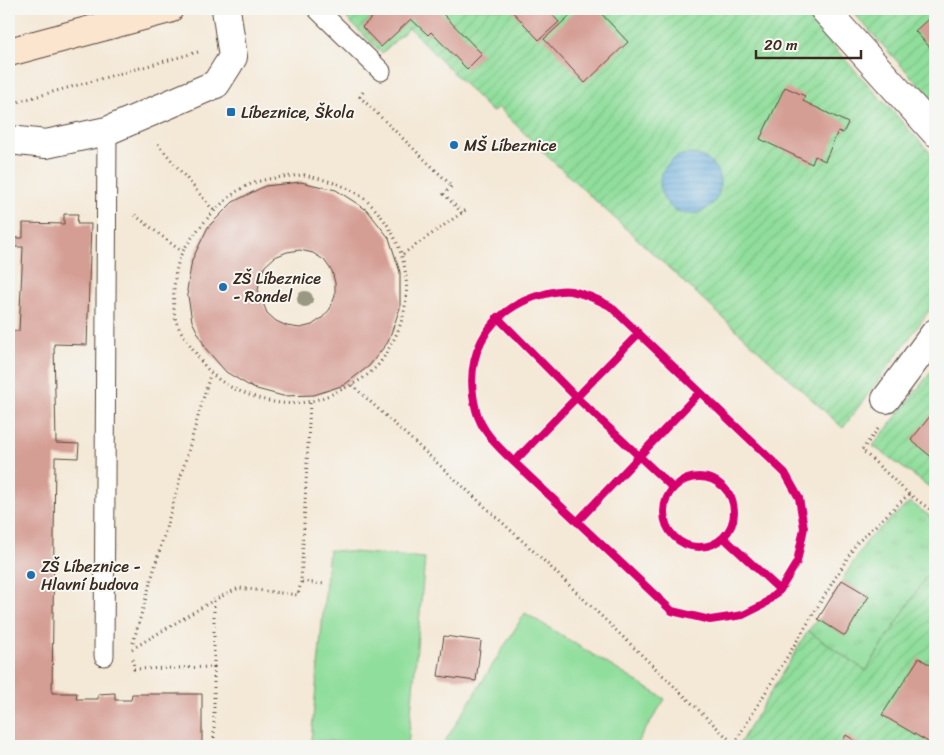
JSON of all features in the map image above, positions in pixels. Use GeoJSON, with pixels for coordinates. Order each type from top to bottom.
{"type":"FeatureCollection","features":[{"type":"Feature","properties":{"kind":"street"},"geometry":{"type":"LineString","coordinates":[[9,52],[112,16],[169,9]]}},
{"type":"Feature","properties":{"kind":"street"},"geometry":{"type":"LineString","coordinates":[[9,140],[46,144],[107,131],[216,84],[233,57],[226,9]]}},
{"type":"Feature","properties":{"kind":"street"},"geometry":{"type":"LineString","coordinates":[[824,9],[935,132]]}},
{"type":"Feature","properties":{"kind":"street"},"geometry":{"type":"LineString","coordinates":[[886,399],[935,333]]}},
{"type":"Feature","properties":{"kind":"lane"},"geometry":{"type":"LineString","coordinates":[[317,9],[381,71]]}},
{"type":"Feature","properties":{"kind":"lane"},"geometry":{"type":"LineString","coordinates":[[104,656],[107,131]]}},
{"type":"Feature","properties":{"kind":"path"},"geometry":{"type":"LineString","coordinates":[[9,104],[198,52]]}},
{"type":"Feature","properties":{"kind":"path"},"geometry":{"type":"LineString","coordinates":[[381,71],[360,96],[452,186],[444,194],[462,213]]}},
{"type":"Feature","properties":{"kind":"path"},"geometry":{"type":"LineString","coordinates":[[304,175],[337,183],[366,200],[388,224],[403,254],[408,291],[401,326],[383,359],[373,370],[352,385],[310,403],[268,402],[242,392],[210,374],[176,321],[173,290],[182,252],[213,210],[240,190],[271,178],[304,175]]}},
{"type":"Feature","properties":{"kind":"path"},"geometry":{"type":"LineString","coordinates":[[108,193],[182,252]]}},
{"type":"Feature","properties":{"kind":"path"},"geometry":{"type":"LineString","coordinates":[[403,254],[466,210]]}},
{"type":"Feature","properties":{"kind":"path"},"geometry":{"type":"LineString","coordinates":[[210,374],[132,649],[134,669],[214,668]]}},
{"type":"Feature","properties":{"kind":"path"},"geometry":{"type":"LineString","coordinates":[[352,385],[540,557],[733,745],[856,544],[909,494]]}},
{"type":"Feature","properties":{"kind":"path"},"geometry":{"type":"LineString","coordinates":[[104,656],[132,649],[214,600],[239,588],[298,595],[301,582],[310,403]]}},
{"type":"Feature","properties":{"kind":"path"},"geometry":{"type":"LineString","coordinates":[[880,427],[862,450],[909,494],[935,513]]}},
{"type":"Feature","properties":{"kind":"path"},"geometry":{"type":"LineString","coordinates":[[301,582],[326,584]]}},
{"type":"Feature","properties":{"kind":"path"},"geometry":{"type":"LineString","coordinates":[[214,600],[214,746]]}},
{"type":"Feature","properties":{"kind":"green space"},"geometry":{"type":"Polygon","coordinates":[[[359,9],[799,9],[935,158],[935,303],[843,428],[548,157],[498,107],[492,112],[409,28],[382,53],[347,19],[359,9]]]}},
{"type":"Feature","properties":{"kind":"green space"},"geometry":{"type":"Polygon","coordinates":[[[850,9],[935,9],[935,103],[850,9]]]}},
{"type":"Feature","properties":{"kind":"green space"},"geometry":{"type":"Polygon","coordinates":[[[935,371],[935,491],[873,446],[931,372],[935,371]]]}},
{"type":"Feature","properties":{"kind":"green space"},"geometry":{"type":"Polygon","coordinates":[[[910,502],[935,520],[935,563],[866,671],[808,631],[818,619],[844,635],[869,596],[842,580],[868,539],[910,502]]]}},
{"type":"Feature","properties":{"kind":"green space"},"geometry":{"type":"Polygon","coordinates":[[[329,550],[425,558],[408,746],[311,740],[329,550]]]}},
{"type":"Feature","properties":{"kind":"green space"},"geometry":{"type":"Polygon","coordinates":[[[935,563],[935,746],[738,746],[808,631],[866,671],[935,563]]]}},
{"type":"Feature","properties":{"kind":"green space"},"geometry":{"type":"Polygon","coordinates":[[[525,613],[665,699],[635,746],[442,746],[525,613]]]}},
{"type":"Feature","properties":{"kind":"water"},"geometry":{"type":"Polygon","coordinates":[[[684,154],[696,154],[712,162],[718,172],[720,184],[718,196],[712,206],[696,214],[684,214],[668,206],[660,190],[660,178],[668,162],[684,154]]]}},
{"type":"Feature","properties":{"kind":"building"},"geometry":{"type":"Polygon","coordinates":[[[381,9],[438,9],[482,54],[467,69],[431,32],[428,35],[411,19],[381,47],[362,27],[381,9]]]}},
{"type":"Feature","properties":{"kind":"building"},"geometry":{"type":"Polygon","coordinates":[[[510,9],[547,9],[559,22],[539,40],[510,9]]]}},
{"type":"Feature","properties":{"kind":"building"},"geometry":{"type":"Polygon","coordinates":[[[577,9],[597,9],[628,42],[585,83],[544,39],[577,9]]]}},
{"type":"Feature","properties":{"kind":"building"},"geometry":{"type":"Polygon","coordinates":[[[935,13],[935,53],[915,31],[935,13]]]}},
{"type":"Feature","properties":{"kind":"building"},"geometry":{"type":"Polygon","coordinates":[[[785,87],[805,96],[803,101],[848,123],[843,133],[838,131],[825,161],[815,156],[812,164],[760,139],[785,87]]]}},
{"type":"Feature","properties":{"kind":"building","name":"ZŠ Líbeznice - Rondel"},"geometry":{"type":"Polygon","coordinates":[[[301,182],[336,190],[367,210],[389,238],[400,272],[400,308],[388,342],[369,366],[344,385],[314,395],[283,396],[253,388],[226,372],[206,349],[192,321],[187,290],[192,260],[208,227],[233,202],[265,186],[301,182]],[[300,250],[287,252],[275,257],[265,266],[260,278],[258,290],[267,313],[276,321],[287,326],[300,328],[312,325],[330,309],[335,296],[335,283],[332,271],[324,260],[313,253],[300,250]]]}},
{"type":"Feature","properties":{"kind":"building","name":"ZŠ Líbeznice - Hlavní budova"},"geometry":{"type":"Polygon","coordinates":[[[64,214],[78,214],[77,224],[91,224],[87,345],[54,344],[56,443],[79,444],[78,458],[55,457],[52,693],[77,693],[76,699],[98,699],[98,694],[115,693],[115,700],[131,700],[132,694],[202,694],[202,746],[9,746],[9,331],[19,331],[23,247],[10,247],[11,238],[23,238],[23,223],[64,224],[64,214]]]}},
{"type":"Feature","properties":{"kind":"building"},"geometry":{"type":"Polygon","coordinates":[[[935,410],[935,460],[911,440],[935,410]]]}},
{"type":"Feature","properties":{"kind":"building"},"geometry":{"type":"Polygon","coordinates":[[[842,580],[869,596],[845,636],[818,619],[842,580]]]}},
{"type":"Feature","properties":{"kind":"building"},"geometry":{"type":"Polygon","coordinates":[[[444,636],[481,641],[476,681],[438,676],[444,636]]]}},
{"type":"Feature","properties":{"kind":"building"},"geometry":{"type":"Polygon","coordinates":[[[919,658],[935,668],[935,746],[882,715],[919,658]]]}},
{"type":"Feature","properties":{"kind":"building"},"geometry":{"type":"Polygon","coordinates":[[[846,735],[864,746],[840,746],[846,735]]]}},
{"type":"Feature","properties":{"kind":"cycle path"},"geometry":{"type":"LineString","coordinates":[[724,538],[780,590],[797,562],[804,528],[799,498],[785,473],[610,306],[582,294],[571,291],[557,291],[534,297],[517,305],[502,315],[490,327],[481,341],[475,357],[473,373],[476,410],[486,432],[508,457],[672,611],[710,620],[743,615],[763,605],[780,590]]}},
{"type":"Feature","properties":{"kind":"cycle path"},"geometry":{"type":"LineString","coordinates":[[497,317],[576,397],[673,488]]}},
{"type":"Feature","properties":{"kind":"cycle path"},"geometry":{"type":"LineString","coordinates":[[514,462],[639,333]]}},
{"type":"Feature","properties":{"kind":"cycle path"},"geometry":{"type":"LineString","coordinates":[[577,522],[700,392]]}},
{"type":"Feature","properties":{"kind":"cycle path"},"geometry":{"type":"LineString","coordinates":[[706,477],[719,483],[728,492],[732,498],[734,512],[732,526],[724,537],[713,545],[692,547],[685,545],[674,537],[666,526],[664,505],[666,498],[674,487],[685,479],[706,477]]}},
{"type":"Feature","properties":{"kind":"place","name":"Líbeznice, Škola"},"geometry":{"type":"Point","coordinates":[231,112]}},
{"type":"Feature","properties":{"kind":"place","name":"MŠ Líbeznice"},"geometry":{"type":"Point","coordinates":[454,145]}},
{"type":"Feature","properties":{"kind":"place","name":"ZŠ Líbeznice - Rondel"},"geometry":{"type":"Point","coordinates":[223,287]}},
{"type":"Feature","properties":{"kind":"place","name":"ZŠ Líbeznice - Hlavní budova"},"geometry":{"type":"Point","coordinates":[31,575]}}]}
